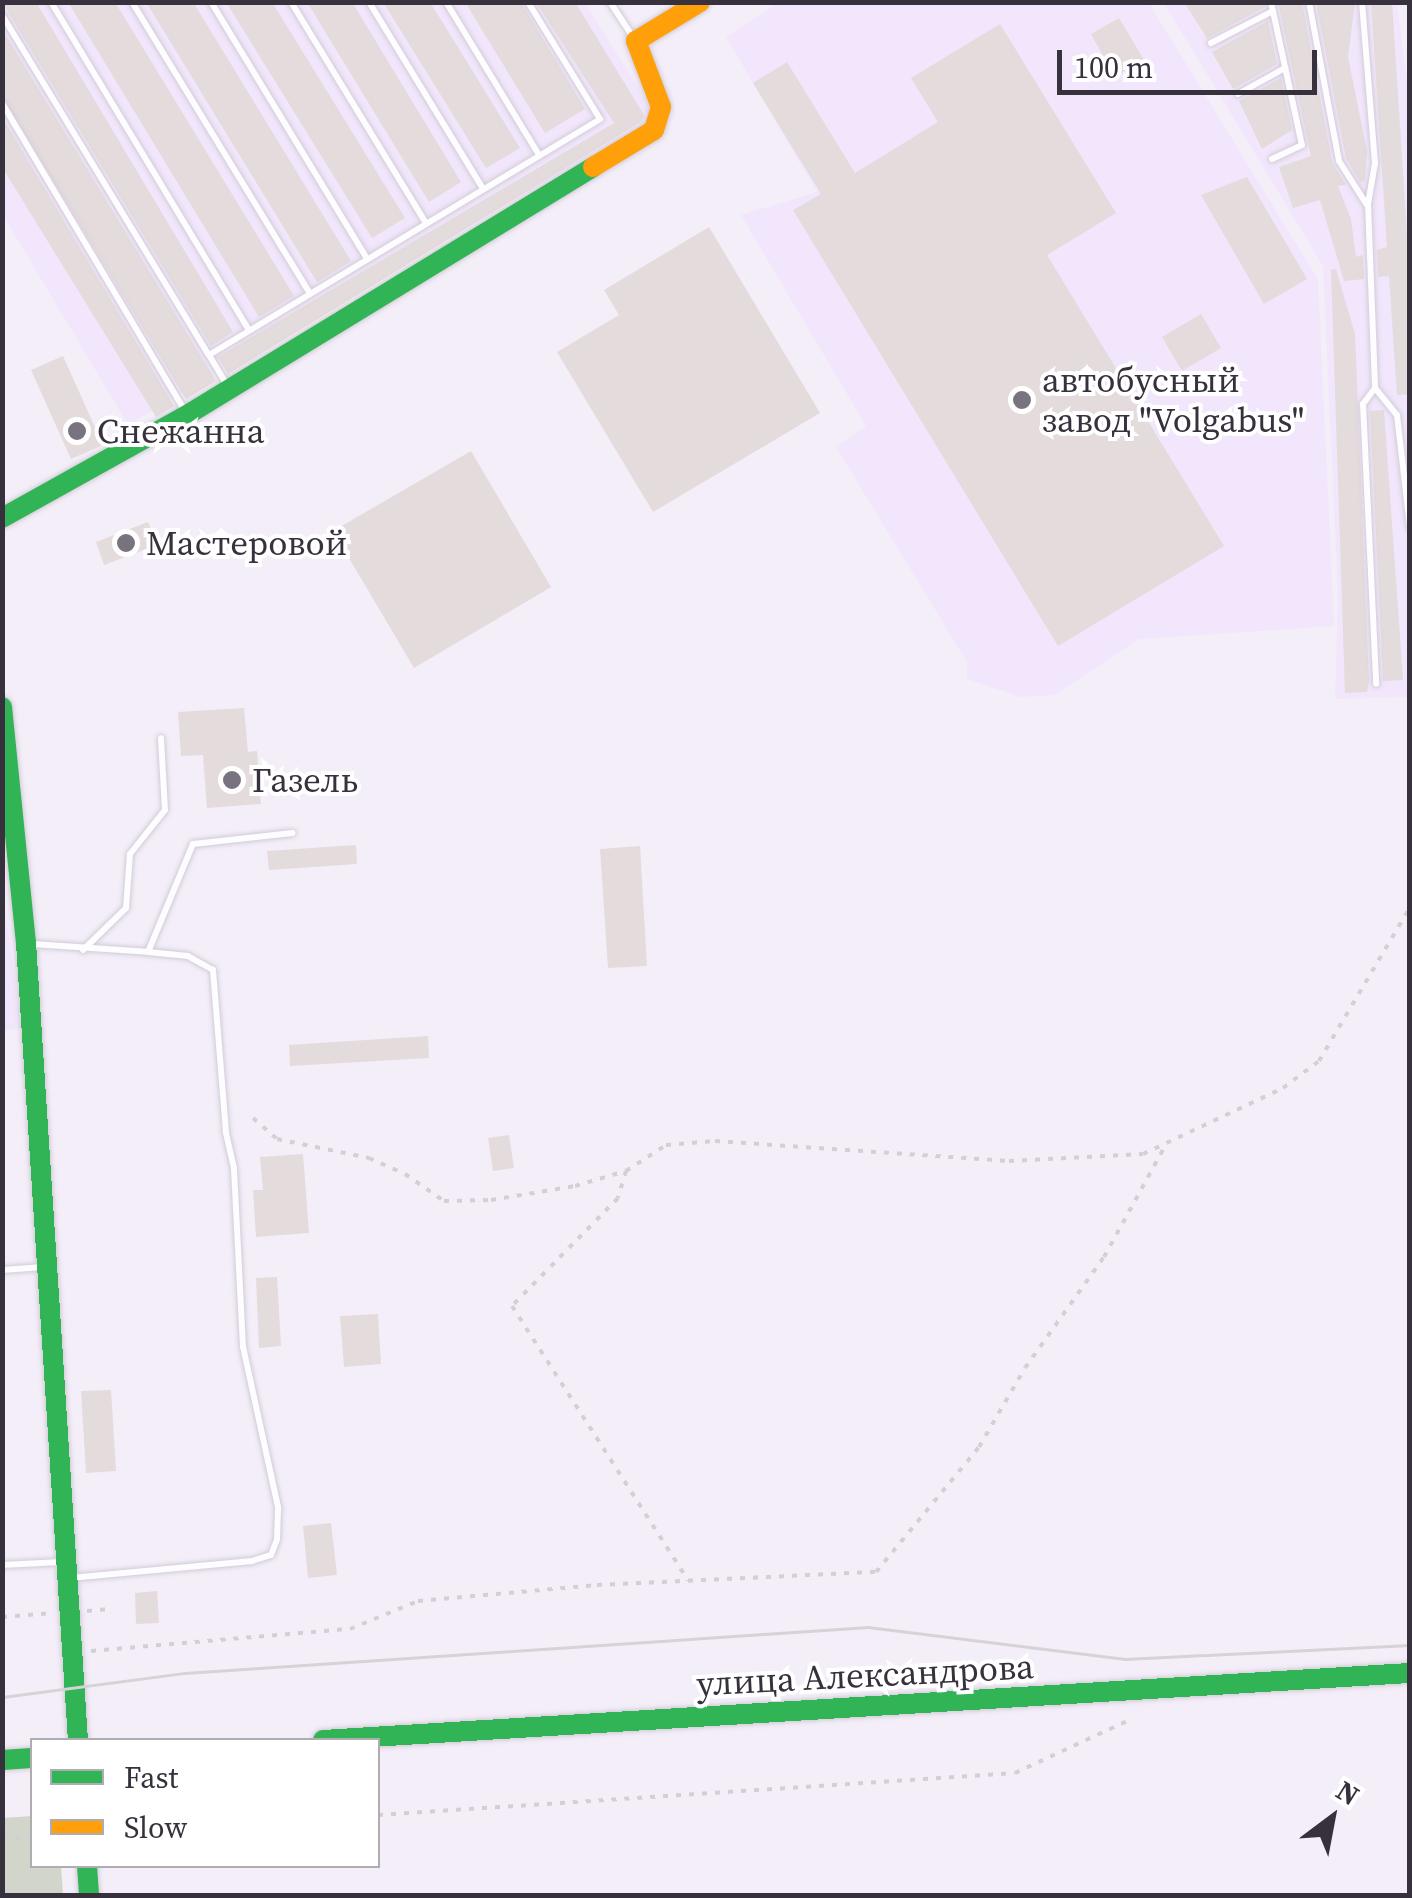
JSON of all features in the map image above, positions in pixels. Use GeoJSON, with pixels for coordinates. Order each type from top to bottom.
{"type":"FeatureCollection","features":[{"type":"Feature","properties":{"kind":"street"},"geometry":{"type":"LineString","coordinates":[[2,518],[230,389],[654,130],[661,108],[636,41],[700,2]]}},
{"type":"Feature","properties":{"kind":"street"},"geometry":{"type":"LineString","coordinates":[[2,708],[26,943],[78,1738]]}},
{"type":"Feature","properties":{"kind":"street","name":"улица Александрова"},"geometry":{"type":"LineString","coordinates":[[357,1738],[1410,1674]]}},
{"type":"Feature","properties":{"kind":"street"},"geometry":{"type":"LineString","coordinates":[[2,1760],[30,1758]]}},
{"type":"Feature","properties":{"kind":"street"},"geometry":{"type":"LineString","coordinates":[[86,1868],[89,1896]]}},
{"type":"Feature","properties":{"kind":"lane"},"geometry":{"type":"LineString","coordinates":[[51,2],[249,330]]}},
{"type":"Feature","properties":{"kind":"lane"},"geometry":{"type":"LineString","coordinates":[[132,2],[310,294]]}},
{"type":"Feature","properties":{"kind":"lane"},"geometry":{"type":"LineString","coordinates":[[211,2],[367,259]]}},
{"type":"Feature","properties":{"kind":"lane"},"geometry":{"type":"LineString","coordinates":[[291,2],[426,224]]}},
{"type":"Feature","properties":{"kind":"lane"},"geometry":{"type":"LineString","coordinates":[[369,2],[483,189]]}},
{"type":"Feature","properties":{"kind":"lane"},"geometry":{"type":"LineString","coordinates":[[446,2],[538,156]]}},
{"type":"Feature","properties":{"kind":"lane"},"geometry":{"type":"LineString","coordinates":[[209,355],[600,118],[528,2]]}},
{"type":"Feature","properties":{"kind":"lane"},"geometry":{"type":"LineString","coordinates":[[610,2],[636,41]]}},
{"type":"Feature","properties":{"kind":"lane"},"geometry":{"type":"LineString","coordinates":[[1309,2],[1339,162],[1368,206]]}},
{"type":"Feature","properties":{"kind":"lane"},"geometry":{"type":"LineString","coordinates":[[1362,2],[1375,164],[1368,206],[1376,388],[1397,414],[1410,526]]}},
{"type":"Feature","properties":{"kind":"lane"},"geometry":{"type":"LineString","coordinates":[[1210,43],[1272,6],[1302,145],[1272,159]]}},
{"type":"Feature","properties":{"kind":"lane"},"geometry":{"type":"LineString","coordinates":[[2,15],[230,389]]}},
{"type":"Feature","properties":{"kind":"lane"},"geometry":{"type":"LineString","coordinates":[[1238,94],[1285,68]]}},
{"type":"Feature","properties":{"kind":"lane"},"geometry":{"type":"LineString","coordinates":[[2,103],[187,414]]}},
{"type":"Feature","properties":{"kind":"lane"},"geometry":{"type":"LineString","coordinates":[[1376,388],[1363,404],[1376,684]]}},
{"type":"Feature","properties":{"kind":"lane"},"geometry":{"type":"LineString","coordinates":[[82,951],[126,908],[130,854],[166,810],[161,738]]}},
{"type":"Feature","properties":{"kind":"lane"},"geometry":{"type":"LineString","coordinates":[[148,952],[194,844],[292,833]]}},
{"type":"Feature","properties":{"kind":"lane"},"geometry":{"type":"LineString","coordinates":[[2,1565],[66,1570],[252,1560],[272,1555],[278,1539],[278,1507],[243,1347],[234,1168],[226,1132],[213,970],[188,956],[82,951],[26,943]]}},
{"type":"Feature","properties":{"kind":"lane"},"geometry":{"type":"LineString","coordinates":[[2,1270],[46,1267]]}},
{"type":"Feature","properties":{"kind":"path"},"geometry":{"type":"LineString","coordinates":[[253,1118],[277,1139],[369,1158],[405,1174],[444,1201],[508,1198],[626,1171],[666,1145],[714,1140],[1010,1161],[1143,1154],[1283,1088],[1319,1062],[1410,907]]}},
{"type":"Feature","properties":{"kind":"path"},"geometry":{"type":"LineString","coordinates":[[71,1652],[350,1629],[418,1601],[876,1572],[979,1446],[1025,1368],[1104,1257],[1166,1144]]}},
{"type":"Feature","properties":{"kind":"path"},"geometry":{"type":"LineString","coordinates":[[626,1171],[618,1198],[512,1306],[688,1582]]}},
{"type":"Feature","properties":{"kind":"path"},"geometry":{"type":"LineString","coordinates":[[380,1815],[1015,1774],[1129,1720]]}},
{"type":"Feature","properties":{"kind":"path"},"geometry":{"type":"LineString","coordinates":[[2,1838],[30,1837]]}},
{"type":"Feature","properties":{"kind":"shaded area"},"geometry":{"type":"Polygon","coordinates":[[[2,3],[585,3],[657,117],[128,425],[3,215],[2,3]]]}},
{"type":"Feature","properties":{"kind":"shaded area"},"geometry":{"type":"Polygon","coordinates":[[[778,3],[1149,3],[1318,280],[1334,626],[1139,639],[1055,695],[1021,697],[967,679],[967,662],[836,447],[866,426],[741,215],[817,192],[726,37],[778,3]]]}},
{"type":"Feature","properties":{"kind":"shaded area"},"geometry":{"type":"Polygon","coordinates":[[[1164,3],[1397,3],[1410,106],[1409,697],[1335,699],[1338,593],[1323,266],[1164,3]]]}},
{"type":"Feature","properties":{"kind":"shaded area"},"geometry":{"type":"Polygon","coordinates":[[[2,891],[22,1029],[2,1030],[2,891]]]}},
{"type":"Feature","properties":{"kind":"shaded area"},"geometry":{"type":"Polygon","coordinates":[[[30,1816],[30,1868],[61,1868],[63,1895],[3,1895],[3,1818],[30,1816]]]}},
{"type":"Feature","properties":{"kind":"building"},"geometry":{"type":"Polygon","coordinates":[[[2,2],[36,2],[233,332],[211,346],[2,2]]]}},
{"type":"Feature","properties":{"kind":"building"},"geometry":{"type":"Polygon","coordinates":[[[68,2],[115,2],[294,296],[259,317],[68,2]]]}},
{"type":"Feature","properties":{"kind":"building"},"geometry":{"type":"Polygon","coordinates":[[[146,2],[193,2],[351,261],[317,282],[146,2]]]}},
{"type":"Feature","properties":{"kind":"building"},"geometry":{"type":"Polygon","coordinates":[[[226,2],[272,2],[405,218],[372,238],[226,2]]]}},
{"type":"Feature","properties":{"kind":"building"},"geometry":{"type":"Polygon","coordinates":[[[307,2],[352,2],[461,182],[429,202],[307,2]]]}},
{"type":"Feature","properties":{"kind":"building"},"geometry":{"type":"Polygon","coordinates":[[[383,2],[430,2],[520,148],[486,168],[383,2]]]}},
{"type":"Feature","properties":{"kind":"building"},"geometry":{"type":"Polygon","coordinates":[[[465,2],[521,2],[585,109],[545,133],[465,2]]]}},
{"type":"Feature","properties":{"kind":"building"},"geometry":{"type":"Polygon","coordinates":[[[536,2],[575,2],[644,115],[642,121],[228,374],[218,357],[614,123],[536,2]]]}},
{"type":"Feature","properties":{"kind":"building"},"geometry":{"type":"Polygon","coordinates":[[[1184,2],[1264,2],[1265,7],[1207,38],[1184,2]]]}},
{"type":"Feature","properties":{"kind":"building"},"geometry":{"type":"Polygon","coordinates":[[[1278,2],[1302,2],[1332,162],[1346,185],[1338,186],[1351,219],[1356,257],[1363,255],[1364,279],[1344,281],[1320,200],[1293,208],[1279,167],[1311,156],[1278,2]]]}},
{"type":"Feature","properties":{"kind":"building"},"geometry":{"type":"Polygon","coordinates":[[[1316,2],[1355,2],[1348,57],[1367,151],[1365,181],[1360,182],[1346,158],[1316,2]]]}},
{"type":"Feature","properties":{"kind":"building"},"geometry":{"type":"Polygon","coordinates":[[[1371,2],[1392,2],[1410,282],[1410,394],[1397,395],[1389,276],[1378,277],[1377,250],[1387,247],[1371,2]]]}},
{"type":"Feature","properties":{"kind":"building"},"geometry":{"type":"Polygon","coordinates":[[[1119,18],[1144,60],[1115,77],[1091,34],[1119,18]]]}},
{"type":"Feature","properties":{"kind":"building"},"geometry":{"type":"Polygon","coordinates":[[[1268,21],[1277,64],[1233,89],[1212,52],[1268,21]]]}},
{"type":"Feature","properties":{"kind":"building","name":"автобусный завод \"Volgabus\""},"geometry":{"type":"Polygon","coordinates":[[[1000,24],[1116,213],[1047,255],[1224,546],[1058,646],[793,210],[821,194],[753,83],[787,62],[855,173],[938,122],[911,78],[1000,24]]]}},
{"type":"Feature","properties":{"kind":"building"},"geometry":{"type":"Polygon","coordinates":[[[2,29],[216,381],[186,399],[2,96],[2,29]]]}},
{"type":"Feature","properties":{"kind":"building"},"geometry":{"type":"Polygon","coordinates":[[[1281,78],[1292,130],[1262,149],[1239,101],[1281,78]]]}},
{"type":"Feature","properties":{"kind":"building"},"geometry":{"type":"Polygon","coordinates":[[[2,117],[174,406],[156,417],[2,167],[2,117]]]}},
{"type":"Feature","properties":{"kind":"building"},"geometry":{"type":"Polygon","coordinates":[[[1247,177],[1307,279],[1264,304],[1201,195],[1247,177]]]}},
{"type":"Feature","properties":{"kind":"building"},"geometry":{"type":"Polygon","coordinates":[[[709,227],[820,413],[653,512],[557,352],[619,315],[604,290],[709,227]]]}},
{"type":"Feature","properties":{"kind":"building"},"geometry":{"type":"Polygon","coordinates":[[[1336,269],[1355,334],[1367,692],[1345,693],[1331,270],[1336,269]]]}},
{"type":"Feature","properties":{"kind":"building"},"geometry":{"type":"Polygon","coordinates":[[[1201,314],[1221,348],[1182,371],[1162,337],[1201,314]]]}},
{"type":"Feature","properties":{"kind":"building"},"geometry":{"type":"Polygon","coordinates":[[[63,356],[103,445],[71,459],[31,370],[63,356]]]}},
{"type":"Feature","properties":{"kind":"building"},"geometry":{"type":"Polygon","coordinates":[[[1384,410],[1403,680],[1383,681],[1370,411],[1384,410]]]}},
{"type":"Feature","properties":{"kind":"building"},"geometry":{"type":"Polygon","coordinates":[[[471,451],[551,587],[414,668],[333,531],[471,451]]]}},
{"type":"Feature","properties":{"kind":"building","name":"Мастеровой"},"geometry":{"type":"Polygon","coordinates":[[[148,522],[157,545],[104,565],[96,542],[148,522]]]}},
{"type":"Feature","properties":{"kind":"building","name":"Газель"},"geometry":{"type":"Polygon","coordinates":[[[244,708],[248,752],[257,751],[261,804],[207,808],[203,755],[181,756],[178,712],[244,708]]]}},
{"type":"Feature","properties":{"kind":"building"},"geometry":{"type":"Polygon","coordinates":[[[356,845],[357,864],[269,870],[267,851],[356,845]]]}},
{"type":"Feature","properties":{"kind":"building"},"geometry":{"type":"Polygon","coordinates":[[[640,846],[647,966],[608,968],[600,849],[640,846]]]}},
{"type":"Feature","properties":{"kind":"building"},"geometry":{"type":"Polygon","coordinates":[[[428,1036],[429,1058],[290,1066],[289,1045],[428,1036]]]}},
{"type":"Feature","properties":{"kind":"building"},"geometry":{"type":"Polygon","coordinates":[[[509,1135],[514,1168],[493,1171],[488,1138],[509,1135]]]}},
{"type":"Feature","properties":{"kind":"building"},"geometry":{"type":"Polygon","coordinates":[[[303,1154],[309,1233],[256,1237],[253,1190],[263,1190],[260,1157],[303,1154]]]}},
{"type":"Feature","properties":{"kind":"building"},"geometry":{"type":"Polygon","coordinates":[[[277,1277],[281,1346],[259,1348],[256,1278],[277,1277]]]}},
{"type":"Feature","properties":{"kind":"building"},"geometry":{"type":"Polygon","coordinates":[[[378,1314],[381,1364],[344,1367],[340,1316],[378,1314]]]}},
{"type":"Feature","properties":{"kind":"building"},"geometry":{"type":"Polygon","coordinates":[[[111,1390],[116,1471],[86,1473],[81,1391],[111,1390]]]}},
{"type":"Feature","properties":{"kind":"building"},"geometry":{"type":"Polygon","coordinates":[[[331,1523],[337,1575],[308,1578],[303,1526],[331,1523]]]}},
{"type":"Feature","properties":{"kind":"building"},"geometry":{"type":"Polygon","coordinates":[[[157,1591],[159,1623],[136,1624],[135,1593],[157,1591]]]}},
{"type":"Feature","properties":{"kind":"tram line"},"geometry":{"type":"LineString","coordinates":[[2,1697],[185,1673],[868,1627],[1125,1659],[1410,1645]]}},
{"type":"Feature","properties":{"kind":"traffic: fast"},"geometry":{"type":"LineString","coordinates":[[2,518],[187,415],[593,167]]}},
{"type":"Feature","properties":{"kind":"traffic: fast"},"geometry":{"type":"LineString","coordinates":[[2,707],[26,943],[78,1738]]}},
{"type":"Feature","properties":{"kind":"traffic: fast"},"geometry":{"type":"LineString","coordinates":[[355,1738],[1410,1673]]}},
{"type":"Feature","properties":{"kind":"traffic: fast"},"geometry":{"type":"LineString","coordinates":[[2,1760],[30,1758]]}},
{"type":"Feature","properties":{"kind":"traffic: fast"},"geometry":{"type":"LineString","coordinates":[[87,1868],[89,1896]]}},
{"type":"Feature","properties":{"kind":"traffic: slow"},"geometry":{"type":"LineString","coordinates":[[593,167],[654,130],[661,107],[636,41],[700,2]]}},
{"type":"Feature","properties":{"kind":"place","name":"автобусный завод \"Volgabus\""},"geometry":{"type":"Point","coordinates":[1022,400]}},
{"type":"Feature","properties":{"kind":"place","name":"Снежанна"},"geometry":{"type":"Point","coordinates":[77,431]}},
{"type":"Feature","properties":{"kind":"place","name":"Мастеровой"},"geometry":{"type":"Point","coordinates":[126,543]}},
{"type":"Feature","properties":{"kind":"place","name":"Газель"},"geometry":{"type":"Point","coordinates":[232,780]}}]}
